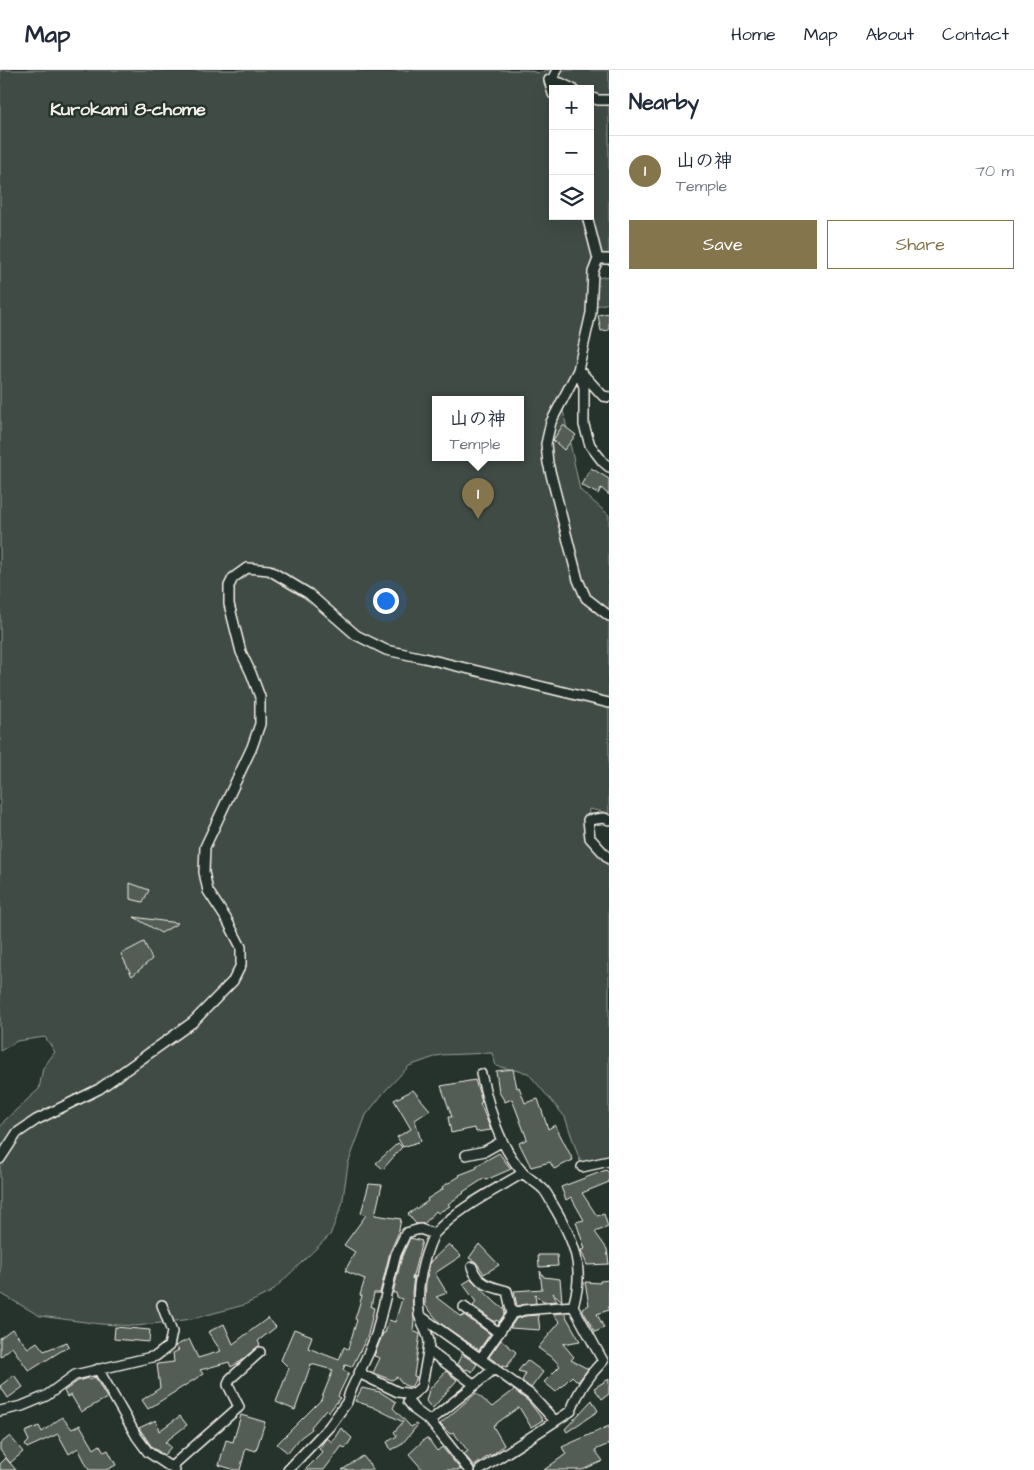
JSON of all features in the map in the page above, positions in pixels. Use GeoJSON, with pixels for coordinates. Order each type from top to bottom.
{"type":"FeatureCollection","features":[{"type":"Feature","properties":{"kind":"street"},"geometry":{"type":"LineString","coordinates":[[549,80],[553,78],[557,70]]}},
{"type":"Feature","properties":{"kind":"street"},"geometry":{"type":"LineString","coordinates":[[549,80],[565,85]]}},
{"type":"Feature","properties":{"kind":"street"},"geometry":{"type":"LineString","coordinates":[[549,80],[550,85]]}},
{"type":"Feature","properties":{"kind":"street"},"geometry":{"type":"LineString","coordinates":[[594,98],[609,100]]}},
{"type":"Feature","properties":{"kind":"street"},"geometry":{"type":"LineString","coordinates":[[588,220],[598,259],[593,272],[591,313],[578,370],[551,422],[546,444],[548,463],[578,580],[586,598],[609,616]]}},
{"type":"Feature","properties":{"kind":"street"},"geometry":{"type":"LineString","coordinates":[[598,259],[609,259]]}},
{"type":"Feature","properties":{"kind":"street"},"geometry":{"type":"LineString","coordinates":[[578,370],[603,396],[609,397]]}},
{"type":"Feature","properties":{"kind":"street"},"geometry":{"type":"LineString","coordinates":[[578,370],[584,387],[584,425],[590,445],[609,467]]}},
{"type":"Feature","properties":{"kind":"street"},"geometry":{"type":"LineString","coordinates":[[0,1159],[17,1132],[36,1120],[99,1089],[193,1022],[233,981],[241,965],[241,947],[227,920],[208,891],[204,872],[205,846],[252,747],[260,724],[260,697],[241,652],[229,604],[229,586],[233,578],[247,568],[269,570],[309,594],[356,635],[386,650],[609,703]]}},
{"type":"Feature","properties":{"kind":"street"},"geometry":{"type":"LineString","coordinates":[[609,820],[604,818],[588,820],[590,838],[609,859]]}},
{"type":"Feature","properties":{"kind":"street"},"geometry":{"type":"LineString","coordinates":[[481,1074],[490,1110],[501,1142],[523,1174],[544,1190],[576,1251],[578,1292],[573,1306]]}},
{"type":"Feature","properties":{"kind":"street"},"geometry":{"type":"LineString","coordinates":[[466,1155],[485,1151],[501,1142]]}},
{"type":"Feature","properties":{"kind":"street"},"geometry":{"type":"LineString","coordinates":[[582,1167],[609,1161]]}},
{"type":"Feature","properties":{"kind":"street"},"geometry":{"type":"LineString","coordinates":[[469,1470],[430,1421],[415,1410],[408,1401],[412,1394],[421,1387],[428,1350],[428,1336],[419,1315],[419,1288],[425,1257],[434,1234],[462,1209],[523,1174]]}},
{"type":"Feature","properties":{"kind":"street"},"geometry":{"type":"LineString","coordinates":[[288,1470],[329,1427],[347,1402],[376,1335],[396,1254],[406,1233],[420,1229],[434,1234]]}},
{"type":"Feature","properties":{"kind":"street"},"geometry":{"type":"LineString","coordinates":[[472,1267],[479,1280],[484,1284],[507,1291],[512,1314]]}},
{"type":"Feature","properties":{"kind":"street"},"geometry":{"type":"LineString","coordinates":[[0,1411],[22,1406],[46,1396],[75,1375],[156,1356],[169,1346],[172,1332],[162,1305]]}},
{"type":"Feature","properties":{"kind":"street"},"geometry":{"type":"LineString","coordinates":[[481,1358],[512,1314],[524,1310],[573,1306]]}},
{"type":"Feature","properties":{"kind":"street"},"geometry":{"type":"LineString","coordinates":[[480,1470],[572,1411],[575,1398],[585,1381],[606,1358],[573,1306]]}},
{"type":"Feature","properties":{"kind":"street"},"geometry":{"type":"LineString","coordinates":[[464,1307],[499,1333]]}},
{"type":"Feature","properties":{"kind":"street"},"geometry":{"type":"LineString","coordinates":[[419,1315],[531,1395],[555,1421]]}},
{"type":"Feature","properties":{"kind":"street"},"geometry":{"type":"LineString","coordinates":[[428,1350],[475,1385]]}},
{"type":"Feature","properties":{"kind":"street"},"geometry":{"type":"LineString","coordinates":[[98,1369],[137,1437],[148,1452],[173,1469],[239,1407],[228,1385],[230,1379],[260,1352]]}},
{"type":"Feature","properties":{"kind":"street"},"geometry":{"type":"LineString","coordinates":[[430,1421],[495,1368]]}},
{"type":"Feature","properties":{"kind":"street"},"geometry":{"type":"LineString","coordinates":[[361,1370],[363,1374],[393,1390],[412,1394]]}},
{"type":"Feature","properties":{"kind":"shaded area"},"geometry":{"type":"Polygon","coordinates":[[[0,70],[527,70],[538,73],[547,70],[609,70],[609,259],[598,259],[578,370],[561,401],[580,490],[609,515],[609,813],[589,809],[588,820],[590,838],[609,859],[609,1161],[582,1167],[565,1117],[528,1073],[496,1066],[492,1053],[440,1055],[409,1066],[385,1091],[366,1115],[348,1164],[342,1205],[330,1235],[271,1292],[244,1305],[192,1319],[136,1326],[100,1324],[40,1316],[0,1293],[0,1127],[5,1120],[39,1089],[43,1068],[55,1052],[45,1037],[17,1041],[0,1051],[0,70]]]}},
{"type":"Feature","properties":{"kind":"shaded area"},"geometry":{"type":"Polygon","coordinates":[[[609,276],[609,303],[596,306],[597,278],[609,276]]]}},
{"type":"Feature","properties":{"kind":"building"},"geometry":{"type":"Polygon","coordinates":[[[609,313],[609,330],[601,331],[598,315],[609,313]]]}},
{"type":"Feature","properties":{"kind":"building"},"geometry":{"type":"Polygon","coordinates":[[[563,425],[576,435],[564,450],[553,440],[563,425]]]}},
{"type":"Feature","properties":{"kind":"building"},"geometry":{"type":"Polygon","coordinates":[[[591,468],[609,479],[609,495],[601,488],[598,494],[581,485],[591,468]]]}},
{"type":"Feature","properties":{"kind":"building"},"geometry":{"type":"Polygon","coordinates":[[[130,883],[149,890],[143,902],[130,899],[130,883]]]}},
{"type":"Feature","properties":{"kind":"building"},"geometry":{"type":"Polygon","coordinates":[[[134,917],[162,921],[178,923],[161,933],[134,917]]]}},
{"type":"Feature","properties":{"kind":"building"},"geometry":{"type":"Polygon","coordinates":[[[144,942],[152,959],[132,976],[121,954],[144,942]]]}},
{"type":"Feature","properties":{"kind":"building"},"geometry":{"type":"Polygon","coordinates":[[[513,1069],[517,1088],[519,1087],[525,1103],[538,1099],[548,1129],[555,1125],[573,1160],[554,1169],[550,1162],[531,1167],[519,1143],[527,1139],[512,1099],[505,1102],[499,1092],[496,1071],[513,1069]]]}},
{"type":"Feature","properties":{"kind":"building"},"geometry":{"type":"Polygon","coordinates":[[[475,1080],[482,1102],[480,1103],[491,1130],[476,1132],[475,1128],[451,1133],[448,1117],[452,1117],[441,1086],[475,1080]]]}},
{"type":"Feature","properties":{"kind":"building"},"geometry":{"type":"Polygon","coordinates":[[[413,1090],[430,1110],[415,1120],[421,1141],[403,1147],[397,1137],[411,1129],[394,1100],[413,1090]]]}},
{"type":"Feature","properties":{"kind":"building"},"geometry":{"type":"Polygon","coordinates":[[[398,1143],[402,1147],[383,1169],[376,1163],[398,1143]]]}},
{"type":"Feature","properties":{"kind":"building"},"geometry":{"type":"Polygon","coordinates":[[[499,1153],[511,1169],[486,1180],[485,1178],[448,1204],[450,1206],[438,1213],[436,1211],[424,1224],[416,1224],[408,1214],[428,1201],[427,1199],[443,1189],[442,1187],[459,1175],[477,1168],[476,1166],[499,1153]]]}},
{"type":"Feature","properties":{"kind":"building"},"geometry":{"type":"Polygon","coordinates":[[[606,1170],[609,1173],[609,1182],[582,1193],[597,1216],[604,1214],[608,1227],[595,1232],[607,1249],[609,1264],[587,1265],[581,1250],[585,1249],[576,1222],[584,1220],[571,1197],[566,1200],[561,1187],[606,1170]]]}},
{"type":"Feature","properties":{"kind":"building"},"geometry":{"type":"Polygon","coordinates":[[[369,1184],[382,1185],[375,1215],[401,1219],[398,1234],[390,1252],[380,1293],[374,1293],[371,1307],[374,1308],[368,1335],[352,1367],[345,1365],[343,1370],[349,1373],[338,1396],[340,1398],[329,1412],[326,1409],[311,1427],[312,1429],[300,1438],[288,1453],[277,1444],[321,1400],[333,1370],[311,1364],[295,1410],[276,1402],[289,1368],[281,1360],[294,1329],[312,1336],[308,1348],[339,1360],[344,1347],[348,1349],[357,1320],[355,1319],[365,1279],[345,1271],[355,1252],[344,1245],[366,1215],[361,1213],[369,1184]]]}},
{"type":"Feature","properties":{"kind":"building"},"geometry":{"type":"Polygon","coordinates":[[[410,1238],[422,1241],[412,1279],[414,1276],[412,1293],[413,1331],[420,1334],[414,1376],[417,1377],[411,1387],[404,1385],[397,1377],[392,1380],[373,1373],[380,1358],[374,1356],[383,1333],[385,1333],[389,1320],[395,1322],[402,1299],[397,1297],[396,1293],[393,1293],[402,1256],[410,1238]]]}},
{"type":"Feature","properties":{"kind":"building"},"geometry":{"type":"Polygon","coordinates":[[[449,1244],[461,1256],[435,1273],[447,1293],[436,1297],[462,1317],[464,1315],[490,1334],[479,1350],[440,1323],[425,1305],[426,1283],[430,1262],[449,1244]]]}},
{"type":"Feature","properties":{"kind":"building"},"geometry":{"type":"Polygon","coordinates":[[[479,1244],[499,1265],[484,1274],[476,1262],[469,1258],[479,1244]]]}},
{"type":"Feature","properties":{"kind":"building"},"geometry":{"type":"Polygon","coordinates":[[[538,1255],[557,1255],[558,1266],[539,1267],[538,1255]]]}},
{"type":"Feature","properties":{"kind":"building"},"geometry":{"type":"Polygon","coordinates":[[[540,1271],[544,1277],[560,1279],[562,1301],[553,1293],[557,1301],[543,1302],[535,1294],[536,1303],[517,1306],[514,1291],[542,1289],[540,1271]]]}},
{"type":"Feature","properties":{"kind":"building"},"geometry":{"type":"Polygon","coordinates":[[[471,1279],[504,1309],[505,1313],[499,1322],[496,1320],[495,1322],[473,1306],[476,1302],[463,1284],[471,1279]]]}},
{"type":"Feature","properties":{"kind":"building"},"geometry":{"type":"Polygon","coordinates":[[[609,1280],[609,1310],[597,1314],[604,1328],[595,1332],[582,1309],[589,1305],[585,1282],[600,1283],[600,1281],[609,1280]]]}},
{"type":"Feature","properties":{"kind":"building"},"geometry":{"type":"Polygon","coordinates":[[[564,1313],[580,1341],[563,1344],[574,1357],[571,1360],[588,1369],[578,1382],[572,1376],[556,1392],[544,1382],[560,1366],[554,1359],[538,1348],[560,1322],[553,1314],[564,1313]]]}},
{"type":"Feature","properties":{"kind":"building"},"geometry":{"type":"Polygon","coordinates":[[[538,1315],[540,1330],[510,1328],[516,1319],[538,1315]]]}},
{"type":"Feature","properties":{"kind":"building"},"geometry":{"type":"Polygon","coordinates":[[[268,1318],[276,1327],[258,1341],[260,1345],[239,1362],[231,1367],[229,1362],[200,1370],[203,1374],[148,1409],[142,1400],[160,1388],[157,1364],[174,1362],[173,1353],[179,1350],[175,1346],[189,1339],[198,1358],[221,1351],[208,1332],[224,1324],[233,1344],[268,1318]]]}},
{"type":"Feature","properties":{"kind":"building"},"geometry":{"type":"Polygon","coordinates":[[[115,1327],[150,1330],[149,1342],[114,1339],[115,1327]]]}},
{"type":"Feature","properties":{"kind":"building"},"geometry":{"type":"Polygon","coordinates":[[[12,1329],[28,1348],[37,1342],[44,1351],[67,1342],[69,1346],[29,1371],[12,1347],[0,1357],[0,1338],[12,1329]]]}},
{"type":"Feature","properties":{"kind":"building"},"geometry":{"type":"Polygon","coordinates":[[[501,1340],[516,1352],[507,1367],[502,1367],[489,1357],[501,1340]]]}},
{"type":"Feature","properties":{"kind":"building"},"geometry":{"type":"Polygon","coordinates":[[[462,1354],[477,1364],[472,1372],[457,1364],[462,1354]]]}},
{"type":"Feature","properties":{"kind":"building"},"geometry":{"type":"Polygon","coordinates":[[[527,1360],[543,1372],[531,1388],[522,1381],[526,1373],[518,1371],[527,1360]]]}},
{"type":"Feature","properties":{"kind":"building"},"geometry":{"type":"Polygon","coordinates":[[[446,1371],[457,1380],[432,1409],[426,1401],[429,1390],[446,1371]]]}},
{"type":"Feature","properties":{"kind":"building"},"geometry":{"type":"Polygon","coordinates":[[[14,1375],[23,1387],[8,1398],[0,1386],[14,1375]]]}},
{"type":"Feature","properties":{"kind":"building"},"geometry":{"type":"Polygon","coordinates":[[[95,1377],[107,1398],[81,1412],[71,1395],[67,1397],[64,1391],[78,1381],[88,1378],[89,1380],[95,1377]]]}},
{"type":"Feature","properties":{"kind":"building"},"geometry":{"type":"Polygon","coordinates":[[[609,1379],[609,1394],[602,1399],[594,1388],[609,1379]]]}},
{"type":"Feature","properties":{"kind":"building"},"geometry":{"type":"Polygon","coordinates":[[[362,1388],[380,1392],[396,1402],[393,1408],[411,1427],[416,1424],[417,1426],[401,1445],[391,1450],[387,1442],[397,1436],[394,1432],[403,1422],[373,1407],[355,1401],[362,1388]]]}},
{"type":"Feature","properties":{"kind":"building"},"geometry":{"type":"Polygon","coordinates":[[[514,1390],[529,1402],[543,1420],[531,1427],[519,1407],[493,1426],[504,1445],[474,1466],[464,1454],[468,1451],[453,1432],[450,1434],[440,1424],[476,1393],[492,1407],[514,1390]]]}},
{"type":"Feature","properties":{"kind":"building"},"geometry":{"type":"Polygon","coordinates":[[[592,1400],[598,1411],[567,1432],[565,1429],[592,1400]]]}},
{"type":"Feature","properties":{"kind":"building"},"geometry":{"type":"Polygon","coordinates":[[[241,1415],[265,1422],[256,1451],[246,1448],[240,1470],[235,1470],[219,1465],[226,1440],[233,1442],[241,1415]]]}},
{"type":"Feature","properties":{"kind":"building"},"geometry":{"type":"Polygon","coordinates":[[[180,1416],[187,1425],[165,1442],[171,1447],[164,1455],[152,1447],[139,1428],[156,1420],[159,1431],[180,1416]]]}},
{"type":"Feature","properties":{"kind":"building"},"geometry":{"type":"Polygon","coordinates":[[[62,1417],[72,1429],[80,1425],[94,1449],[100,1445],[104,1452],[108,1450],[116,1465],[106,1470],[89,1470],[78,1448],[69,1454],[58,1434],[27,1448],[25,1445],[29,1441],[25,1432],[39,1426],[42,1432],[62,1417]]]}},
{"type":"Feature","properties":{"kind":"building"},"geometry":{"type":"Polygon","coordinates":[[[609,1426],[609,1444],[595,1450],[603,1461],[582,1470],[544,1470],[566,1454],[562,1447],[609,1426]]]}},
{"type":"Feature","properties":{"kind":"building"},"geometry":{"type":"Polygon","coordinates":[[[341,1428],[352,1438],[345,1449],[342,1446],[324,1470],[305,1470],[323,1452],[319,1449],[325,1440],[327,1438],[332,1442],[341,1428]]]}},
{"type":"Feature","properties":{"kind":"building"},"geometry":{"type":"Polygon","coordinates":[[[10,1436],[23,1452],[10,1463],[0,1450],[0,1444],[10,1436]]]}},
{"type":"Feature","properties":{"kind":"building"},"geometry":{"type":"Polygon","coordinates":[[[426,1438],[437,1451],[442,1447],[461,1470],[423,1470],[409,1454],[426,1438]]]}},
{"type":"Feature","properties":{"kind":"building"},"geometry":{"type":"Polygon","coordinates":[[[363,1456],[374,1470],[342,1470],[363,1456]]]}},
{"type":"Feature","properties":{"kind":"building"},"geometry":{"type":"Polygon","coordinates":[[[6,1458],[16,1470],[0,1470],[0,1464],[6,1458]]]}},
{"type":"Feature","properties":{"kind":"place","name":"山の神"},"geometry":{"type":"Point","coordinates":[478,519]}},
{"type":"Feature","properties":{"kind":"district","name":"Kurokami 8-chome"},"geometry":{"type":"Point","coordinates":[128,109]}}]}
